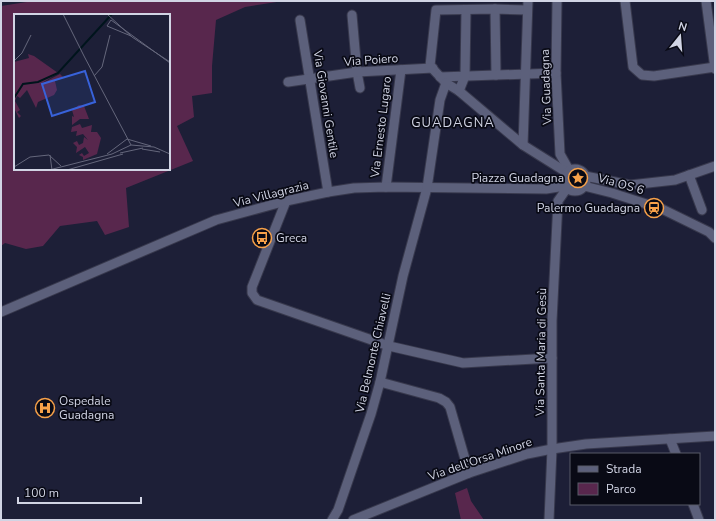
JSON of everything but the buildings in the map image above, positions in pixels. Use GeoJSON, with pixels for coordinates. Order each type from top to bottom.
{"type":"FeatureCollection","features":[{"type":"Feature","properties":{"kind":"street","name":"Via Guadagna"},"geometry":{"type":"LineString","coordinates":[[557,1],[556,73],[560,154],[568,171]]}},
{"type":"Feature","properties":{"kind":"street"},"geometry":{"type":"LineString","coordinates":[[624,1],[633,67],[642,75],[654,76],[715,68],[706,1]]}},
{"type":"Feature","properties":{"kind":"street"},"geometry":{"type":"LineString","coordinates":[[524,145],[528,6],[495,9],[436,10],[431,67],[443,80],[459,91],[524,145],[568,171],[577,169],[580,170],[585,176],[586,180],[584,186],[574,191],[566,187],[564,179],[568,171]]}},
{"type":"Feature","properties":{"kind":"street"},"geometry":{"type":"LineString","coordinates":[[495,9],[496,74]]}},
{"type":"Feature","properties":{"kind":"street"},"geometry":{"type":"LineString","coordinates":[[459,91],[465,76],[466,10]]}},
{"type":"Feature","properties":{"kind":"street"},"geometry":{"type":"LineString","coordinates":[[352,15],[357,72],[360,88]]}},
{"type":"Feature","properties":{"kind":"street","name":"Via Giovanni Gentile"},"geometry":{"type":"LineString","coordinates":[[300,20],[328,192]]}},
{"type":"Feature","properties":{"kind":"street","name":"Via Poiero"},"geometry":{"type":"LineString","coordinates":[[288,82],[357,72],[431,67]]}},
{"type":"Feature","properties":{"kind":"street","name":"Via Ernesto Lugaro"},"geometry":{"type":"LineString","coordinates":[[386,187],[401,70]]}},
{"type":"Feature","properties":{"kind":"street"},"geometry":{"type":"LineString","coordinates":[[443,80],[465,76],[496,74],[556,73]]}},
{"type":"Feature","properties":{"kind":"street","name":"Via Belmonte Chiavelli"},"geometry":{"type":"LineString","coordinates":[[332,520],[341,503],[371,414],[380,382],[403,276],[427,188],[443,80]]}},
{"type":"Feature","properties":{"kind":"street"},"geometry":{"type":"LineString","coordinates":[[585,176],[630,185],[675,180],[715,166]]}},
{"type":"Feature","properties":{"kind":"street"},"geometry":{"type":"LineString","coordinates":[[689,175],[702,210]]}},
{"type":"Feature","properties":{"kind":"street","name":"Via OS 6"},"geometry":{"type":"LineString","coordinates":[[584,186],[612,193],[662,209],[709,232],[715,238]]}},
{"type":"Feature","properties":{"kind":"street","name":"Via Villagrazia"},"geometry":{"type":"LineString","coordinates":[[1,312],[216,220],[286,201],[354,188],[546,189],[566,187]]}},
{"type":"Feature","properties":{"kind":"street","name":"Via Santa Maria di Gesù"},"geometry":{"type":"LineString","coordinates":[[549,520],[552,449],[552,321],[558,201],[566,187]]}},
{"type":"Feature","properties":{"kind":"street"},"geometry":{"type":"LineString","coordinates":[[286,201],[252,287],[252,293],[257,300],[389,346],[463,363],[552,358]]}},
{"type":"Feature","properties":{"kind":"street"},"geometry":{"type":"LineString","coordinates":[[380,382],[439,398],[446,402],[450,407],[469,473]]}},
{"type":"Feature","properties":{"kind":"street","name":"Via dell'Orsa Minore"},"geometry":{"type":"LineString","coordinates":[[353,520],[469,473],[527,454],[586,444],[715,436]]}},
{"type":"Feature","properties":{"kind":"street"},"geometry":{"type":"LineString","coordinates":[[670,439],[676,453]]}},
{"type":"Feature","properties":{"kind":"street"},"geometry":{"type":"LineString","coordinates":[[693,505],[699,520]]}},
{"type":"Feature","properties":{"kind":"green space"},"geometry":{"type":"Polygon","coordinates":[[[33,1],[283,1],[245,7],[216,20],[212,66],[212,93],[192,96],[194,117],[177,126],[193,161],[126,188],[129,227],[105,235],[97,221],[60,226],[43,246],[26,249],[5,243],[1,246],[1,6],[33,1]]]}},
{"type":"Feature","properties":{"kind":"green space"},"geometry":{"type":"Polygon","coordinates":[[[467,488],[471,501],[484,520],[461,520],[455,493],[467,488]]]}},
{"type":"Feature","properties":{"kind":"place","name":"Piazza Guadagna"},"geometry":{"type":"Point","coordinates":[578,178]}},
{"type":"Feature","properties":{"kind":"place","name":"Palermo Guadagna"},"geometry":{"type":"Point","coordinates":[654,208]}},
{"type":"Feature","properties":{"kind":"place","name":"Greca"},"geometry":{"type":"Point","coordinates":[262,238]}},
{"type":"Feature","properties":{"kind":"place","name":"Ospedale Guadagna"},"geometry":{"type":"Point","coordinates":[45,408]}},
{"type":"Feature","properties":{"kind":"district","name":"GUADAGNA"},"geometry":{"type":"Point","coordinates":[453,122]}}]}
